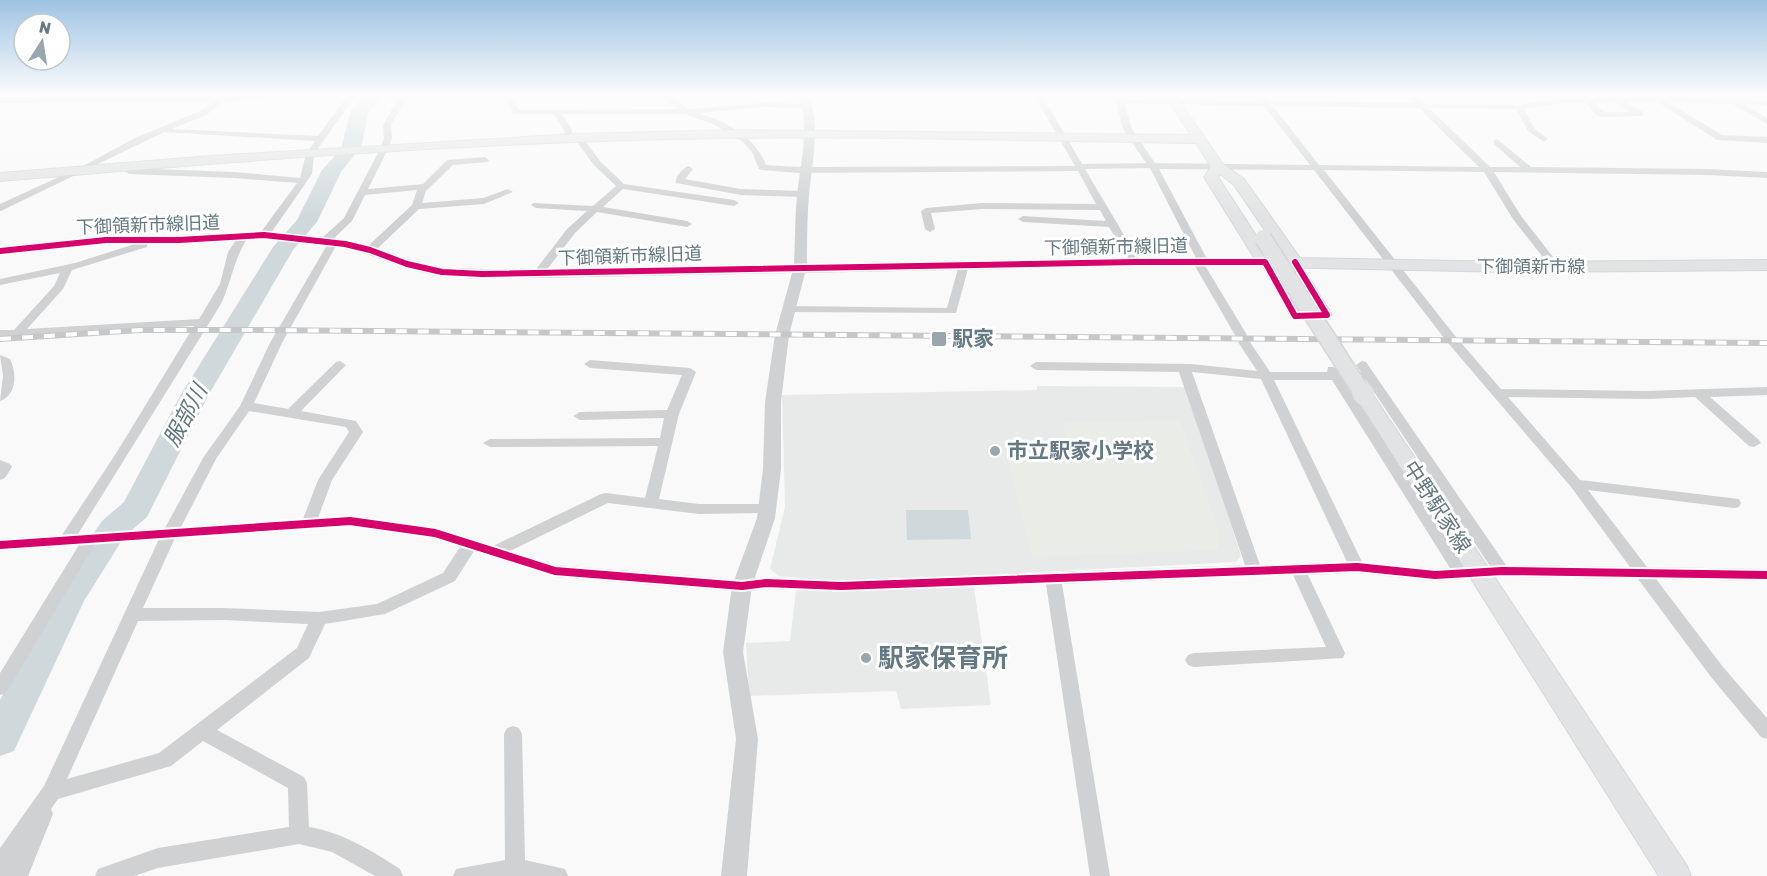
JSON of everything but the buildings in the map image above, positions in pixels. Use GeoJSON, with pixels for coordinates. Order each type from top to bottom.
{"type":"FeatureCollection","features":[{"type":"Feature","properties":{"kind":"main road"},"geometry":{"type":"LineString","coordinates":[[0,177],[82,170],[167,168],[368,150],[575,138],[659,136]]}},
{"type":"Feature","properties":{"kind":"main road"},"geometry":{"type":"LineString","coordinates":[[863,136],[1199,139]]}},
{"type":"Feature","properties":{"kind":"main road"},"geometry":{"type":"LineString","coordinates":[[1197,136],[1218,167],[1239,182],[1295,262]]}},
{"type":"Feature","properties":{"kind":"main road"},"geometry":{"type":"LineString","coordinates":[[1218,167],[1211,177],[1265,262]]}},
{"type":"Feature","properties":{"kind":"main road","name":"中野駅家線"},"geometry":{"type":"LineString","coordinates":[[1218,167],[1263,238],[1365,379],[1481,572],[1676,876]]}},
{"type":"Feature","properties":{"kind":"main road","name":"下御領新市線"},"geometry":{"type":"LineString","coordinates":[[1265,262],[1557,267],[1767,265]]}},
{"type":"Feature","properties":{"kind":"street"},"geometry":{"type":"LineString","coordinates":[[0,208],[149,136]]}},
{"type":"Feature","properties":{"kind":"street"},"geometry":{"type":"LineString","coordinates":[[267,136],[321,139]]}},
{"type":"Feature","properties":{"kind":"street"},"geometry":{"type":"LineString","coordinates":[[264,236],[303,181],[307,174],[310,154],[323,136]]}},
{"type":"Feature","properties":{"kind":"street"},"geometry":{"type":"LineString","coordinates":[[18,876],[51,792],[170,533],[210,458],[246,406],[328,242],[348,219],[363,192],[384,150],[388,136]]}},
{"type":"Feature","properties":{"kind":"street"},"geometry":{"type":"LineString","coordinates":[[568,136],[580,140],[597,163],[621,186],[734,202]]}},
{"type":"Feature","properties":{"kind":"street"},"geometry":{"type":"LineString","coordinates":[[738,136],[745,139],[756,151],[762,167],[798,170],[1081,167],[1088,165],[1315,166],[1708,172],[1767,175]]}},
{"type":"Feature","properties":{"kind":"street"},"geometry":{"type":"LineString","coordinates":[[734,876],[747,739],[733,652],[741,586],[766,518],[772,469],[773,402],[782,335],[800,268],[803,194],[808,169],[806,136]]}},
{"type":"Feature","properties":{"kind":"street"},"geometry":{"type":"LineString","coordinates":[[1063,136],[1135,262]]}},
{"type":"Feature","properties":{"kind":"street"},"geometry":{"type":"LineString","coordinates":[[1130,136],[1153,166],[1200,261],[1242,338],[1266,376],[1357,567]]}},
{"type":"Feature","properties":{"kind":"street"},"geometry":{"type":"LineString","coordinates":[[1291,136],[1452,340],[1576,484],[1642,574],[1767,731]]}},
{"type":"Feature","properties":{"kind":"street"},"geometry":{"type":"LineString","coordinates":[[1453,136],[1487,169],[1517,217],[1557,267]]}},
{"type":"Feature","properties":{"kind":"street"},"geometry":{"type":"LineString","coordinates":[[1540,136],[1544,139]]}},
{"type":"Feature","properties":{"kind":"street"},"geometry":{"type":"LineString","coordinates":[[1717,136],[1720,138],[1767,140]]}},
{"type":"Feature","properties":{"kind":"street"},"geometry":{"type":"LineString","coordinates":[[1497,142],[1528,169]]}},
{"type":"Feature","properties":{"kind":"street"},"geometry":{"type":"LineString","coordinates":[[370,250],[416,206],[422,190],[450,162],[485,160]]}},
{"type":"Feature","properties":{"kind":"street"},"geometry":{"type":"LineString","coordinates":[[129,171],[167,168],[303,181]]}},
{"type":"Feature","properties":{"kind":"street"},"geometry":{"type":"LineString","coordinates":[[688,169],[679,181],[741,192],[803,194]]}},
{"type":"Feature","properties":{"kind":"street"},"geometry":{"type":"LineString","coordinates":[[363,192],[427,186]]}},
{"type":"Feature","properties":{"kind":"street"},"geometry":{"type":"LineString","coordinates":[[538,274],[571,231],[621,186]]}},
{"type":"Feature","properties":{"kind":"street"},"geometry":{"type":"LineString","coordinates":[[416,206],[484,201],[508,192]]}},
{"type":"Feature","properties":{"kind":"street"},"geometry":{"type":"LineString","coordinates":[[536,205],[594,209],[687,224]]}},
{"type":"Feature","properties":{"kind":"street"},"geometry":{"type":"LineString","coordinates":[[930,229],[926,211],[1035,205],[1104,207]]}},
{"type":"Feature","properties":{"kind":"street"},"geometry":{"type":"LineString","coordinates":[[1023,219],[1114,224]]}},
{"type":"Feature","properties":{"kind":"street","name":"下御領新市線旧道"},"geometry":{"type":"LineString","coordinates":[[0,251],[106,240],[264,236],[328,242],[370,250],[407,264],[442,272],[538,274],[1135,262],[1265,262]]}},
{"type":"Feature","properties":{"kind":"street"},"geometry":{"type":"LineString","coordinates":[[66,541],[122,457],[225,284],[233,252],[243,237]]}},
{"type":"Feature","properties":{"kind":"street"},"geometry":{"type":"LineString","coordinates":[[0,282],[68,268],[156,240]]}},
{"type":"Feature","properties":{"kind":"street"},"geometry":{"type":"LineString","coordinates":[[1265,262],[1295,316],[1327,315],[1295,262]]}},
{"type":"Feature","properties":{"kind":"street"},"geometry":{"type":"LineString","coordinates":[[789,309],[952,311],[964,265]]}},
{"type":"Feature","properties":{"kind":"street"},"geometry":{"type":"LineString","coordinates":[[16,333],[59,287],[68,268]]}},
{"type":"Feature","properties":{"kind":"street"},"geometry":{"type":"LineString","coordinates":[[0,334],[202,322]]}},
{"type":"Feature","properties":{"kind":"street"},"geometry":{"type":"LineString","coordinates":[[0,359],[6,362],[10,376],[7,390],[0,397]]}},
{"type":"Feature","properties":{"kind":"street"},"geometry":{"type":"LineString","coordinates":[[590,364],[690,372],[672,414],[651,503]]}},
{"type":"Feature","properties":{"kind":"street"},"geometry":{"type":"LineString","coordinates":[[291,414],[340,365]]}},
{"type":"Feature","properties":{"kind":"street"},"geometry":{"type":"LineString","coordinates":[[1035,366],[1184,368],[1236,371],[1266,376],[1333,371],[1365,379]]}},
{"type":"Feature","properties":{"kind":"street"},"geometry":{"type":"LineString","coordinates":[[1184,368],[1255,572]]}},
{"type":"Feature","properties":{"kind":"street"},"geometry":{"type":"LineString","coordinates":[[1333,371],[1481,572]]}},
{"type":"Feature","properties":{"kind":"street"},"geometry":{"type":"LineString","coordinates":[[1497,393],[1646,395],[1767,391]]}},
{"type":"Feature","properties":{"kind":"street"},"geometry":{"type":"LineString","coordinates":[[1698,393],[1754,443]]}},
{"type":"Feature","properties":{"kind":"street"},"geometry":{"type":"LineString","coordinates":[[246,406],[351,424],[356,432],[325,480],[309,522]]}},
{"type":"Feature","properties":{"kind":"street"},"geometry":{"type":"LineString","coordinates":[[580,416],[672,414]]}},
{"type":"Feature","properties":{"kind":"street"},"geometry":{"type":"LineString","coordinates":[[490,443],[666,442]]}},
{"type":"Feature","properties":{"kind":"street"},"geometry":{"type":"LineString","coordinates":[[0,465],[5,466],[0,475]]}},
{"type":"Feature","properties":{"kind":"street"},"geometry":{"type":"LineString","coordinates":[[1576,484],[1734,503]]}},
{"type":"Feature","properties":{"kind":"street"},"geometry":{"type":"LineString","coordinates":[[496,551],[606,498],[699,509],[767,509]]}},
{"type":"Feature","properties":{"kind":"street"},"geometry":{"type":"LineString","coordinates":[[0,545],[350,520],[435,533],[555,572],[741,586],[766,583],[840,586],[1357,567],[1435,575],[1481,572],[1767,575]]}},
{"type":"Feature","properties":{"kind":"street"},"geometry":{"type":"LineString","coordinates":[[0,688],[90,540]]}},
{"type":"Feature","properties":{"kind":"street"},"geometry":{"type":"LineString","coordinates":[[133,615],[224,614],[319,618],[379,610],[449,577],[470,544]]}},
{"type":"Feature","properties":{"kind":"street"},"geometry":{"type":"LineString","coordinates":[[1194,660],[1337,653],[1298,569]]}},
{"type":"Feature","properties":{"kind":"street"},"geometry":{"type":"LineString","coordinates":[[1053,579],[1100,876]]}},
{"type":"Feature","properties":{"kind":"street"},"geometry":{"type":"LineString","coordinates":[[0,871],[6,857],[51,792],[164,760],[303,653],[319,618]]}},
{"type":"Feature","properties":{"kind":"street"},"geometry":{"type":"LineString","coordinates":[[202,731],[297,783],[299,835]]}},
{"type":"Feature","properties":{"kind":"street"},"geometry":{"type":"LineString","coordinates":[[513,734],[515,868]]}},
{"type":"Feature","properties":{"kind":"street"},"geometry":{"type":"LineString","coordinates":[[105,876],[158,858],[299,835],[318,837],[353,850],[393,876]]}},
{"type":"Feature","properties":{"kind":"street"},"geometry":{"type":"LineString","coordinates":[[463,876],[515,868],[558,876]]}},
{"type":"Feature","properties":{"kind":"shaded area","name":"市立駅家小学校"},"geometry":{"type":"Polygon","coordinates":[[[1037,386],[1187,387],[1241,556],[1236,562],[842,582],[778,576],[770,569],[785,507],[782,395],[1037,390],[1037,386]]]}},
{"type":"Feature","properties":{"kind":"shaded area"},"geometry":{"type":"Polygon","coordinates":[[[1180,420],[1220,535],[1218,550],[1032,557],[1004,442],[1068,440],[1063,423],[1180,420]]]}},
{"type":"Feature","properties":{"kind":"shaded area"},"geometry":{"type":"Polygon","coordinates":[[[906,510],[968,510],[971,539],[907,540],[906,510]]]}},
{"type":"Feature","properties":{"kind":"shaded area","name":"駅家保育所"},"geometry":{"type":"Polygon","coordinates":[[[974,587],[991,705],[901,709],[896,691],[749,696],[746,643],[790,641],[796,591],[974,587]]]}},
{"type":"Feature","properties":{"kind":"waterway","name":"服部川"},"geometry":{"type":"LineString","coordinates":[[0,739],[69,596],[113,529],[136,509],[194,396],[284,247],[306,222],[332,170],[349,151],[354,136]]}},
{"type":"Feature","properties":{"kind":"railway"},"geometry":{"type":"LineString","coordinates":[[0,339],[140,330],[258,330],[1767,343]]}},
{"type":"Feature","properties":{"kind":"cycle path"},"geometry":{"type":"LineString","coordinates":[[0,251],[106,240],[179,240],[264,235],[345,244],[370,250],[407,264],[442,272],[482,274],[1135,262],[1265,262],[1295,316],[1327,315],[1295,262]]}},
{"type":"Feature","properties":{"kind":"cycle path"},"geometry":{"type":"LineString","coordinates":[[0,545],[350,521],[435,533],[555,571],[742,586],[766,583],[841,586],[1357,567],[1435,575],[1502,571],[1767,575]]}},
{"type":"Feature","properties":{"kind":"place","name":"駅家"},"geometry":{"type":"Point","coordinates":[939,339]}},
{"type":"Feature","properties":{"kind":"place","name":"市立駅家小学校"},"geometry":{"type":"Point","coordinates":[995,451]}},
{"type":"Feature","properties":{"kind":"place","name":"駅家保育所"},"geometry":{"type":"Point","coordinates":[866,658]}}]}
